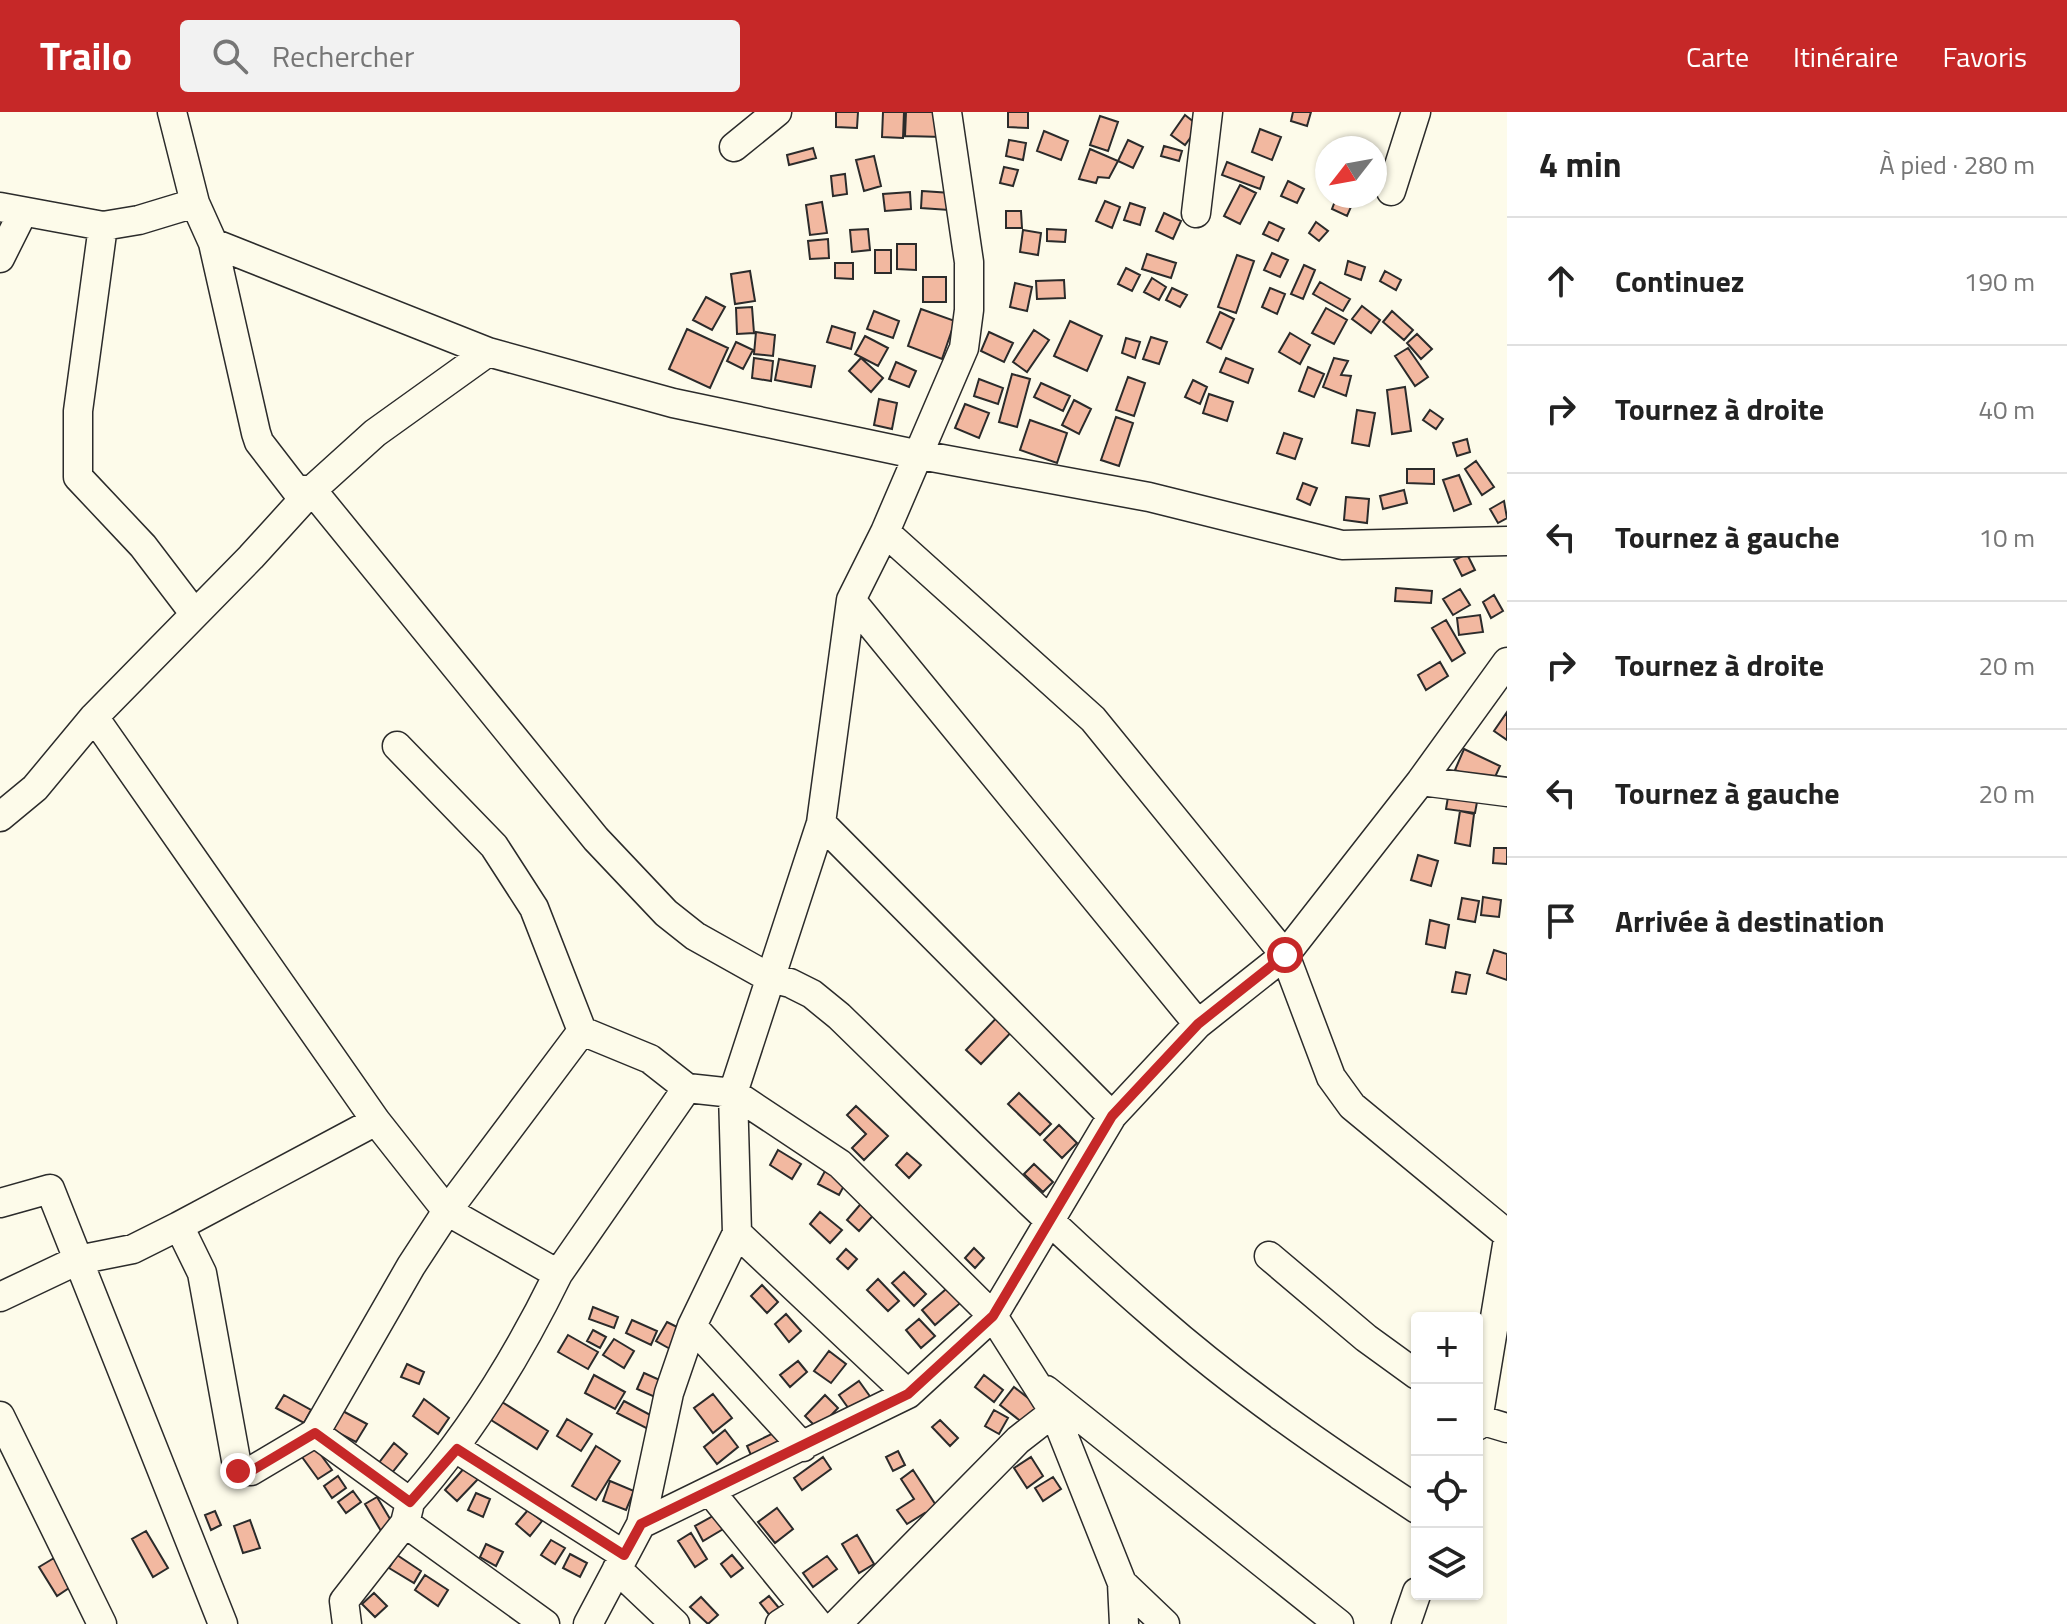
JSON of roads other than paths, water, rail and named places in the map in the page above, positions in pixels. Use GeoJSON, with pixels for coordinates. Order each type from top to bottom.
{"type":"FeatureCollection","features":[{"type":"Feature","properties":{"kind":"street"},"geometry":{"type":"LineString","coordinates":[[172,112],[195,203],[213,243],[259,442],[296,490],[312,490]]}},
{"type":"Feature","properties":{"kind":"street"},"geometry":{"type":"LineString","coordinates":[[734,147],[777,112]]}},
{"type":"Feature","properties":{"kind":"street"},"geometry":{"type":"LineString","coordinates":[[588,1624],[641,1524],[669,1393],[692,1326],[737,1233],[733,1093],[821,823],[851,600],[885,532],[915,454],[964,348],[969,310],[969,262],[947,112]]}},
{"type":"Feature","properties":{"kind":"street"},"geometry":{"type":"LineString","coordinates":[[1196,213],[1208,112]]}},
{"type":"Feature","properties":{"kind":"street"},"geometry":{"type":"LineString","coordinates":[[1391,191],[1416,112]]}},
{"type":"Feature","properties":{"kind":"street"},"geometry":{"type":"LineString","coordinates":[[0,258],[12,210],[103,226],[139,220],[195,203]]}},
{"type":"Feature","properties":{"kind":"street"},"geometry":{"type":"LineString","coordinates":[[103,226],[78,411],[78,477],[143,546],[194,613]]}},
{"type":"Feature","properties":{"kind":"street"},"geometry":{"type":"LineString","coordinates":[[213,243],[488,352],[673,403],[915,454],[1149,497],[1342,545],[1507,541]]}},
{"type":"Feature","properties":{"kind":"street"},"geometry":{"type":"LineString","coordinates":[[0,817],[35,788],[94,717],[312,490],[375,433],[488,352]]}},
{"type":"Feature","properties":{"kind":"street"},"geometry":{"type":"LineString","coordinates":[[312,490],[596,839],[666,913],[695,936],[770,978],[790,983],[812,994],[839,1016],[1049,1221],[1232,1380],[1411,1505]]}},
{"type":"Feature","properties":{"kind":"street"},"geometry":{"type":"LineString","coordinates":[[885,532],[1093,719],[1285,955],[1331,1077],[1352,1106],[1507,1234]]}},
{"type":"Feature","properties":{"kind":"street"},"geometry":{"type":"LineString","coordinates":[[851,600],[1198,1024]]}},
{"type":"Feature","properties":{"kind":"street"},"geometry":{"type":"LineString","coordinates":[[641,1524],[908,1394],[993,1316],[1112,1116],[1198,1024],[1285,955],[1421,781],[1507,662]]}},
{"type":"Feature","properties":{"kind":"street"},"geometry":{"type":"LineString","coordinates":[[94,717],[376,1121],[447,1211],[558,1274]]}},
{"type":"Feature","properties":{"kind":"street"},"geometry":{"type":"LineString","coordinates":[[397,746],[494,846],[534,908],[582,1031],[650,1059],[687,1088],[733,1093],[840,1164],[993,1316],[1054,1412],[1122,1583],[1124,1624]]}},
{"type":"Feature","properties":{"kind":"street"},"geometry":{"type":"LineString","coordinates":[[1421,781],[1507,792]]}},
{"type":"Feature","properties":{"kind":"street"},"geometry":{"type":"LineString","coordinates":[[821,823],[1112,1116]]}},
{"type":"Feature","properties":{"kind":"street"},"geometry":{"type":"LineString","coordinates":[[179,1226],[202,1273],[238,1471],[251,1471],[315,1433],[411,1266],[447,1211],[582,1031]]}},
{"type":"Feature","properties":{"kind":"street"},"geometry":{"type":"LineString","coordinates":[[347,1624],[344,1601],[457,1449],[534,1324],[558,1274],[687,1088]]}},
{"type":"Feature","properties":{"kind":"street"},"geometry":{"type":"LineString","coordinates":[[0,1297],[78,1260],[133,1249],[376,1121]]}},
{"type":"Feature","properties":{"kind":"street"},"geometry":{"type":"LineString","coordinates":[[0,1203],[50,1189],[223,1624]]}},
{"type":"Feature","properties":{"kind":"street"},"geometry":{"type":"LineString","coordinates":[[737,1233],[908,1394]]}},
{"type":"Feature","properties":{"kind":"street"},"geometry":{"type":"LineString","coordinates":[[1483,1391],[1507,1245]]}},
{"type":"Feature","properties":{"kind":"street"},"geometry":{"type":"LineString","coordinates":[[1269,1256],[1366,1338],[1411,1371]]}},
{"type":"Feature","properties":{"kind":"street"},"geometry":{"type":"LineString","coordinates":[[692,1326],[803,1447]]}},
{"type":"Feature","properties":{"kind":"street"},"geometry":{"type":"LineString","coordinates":[[1034,1381],[1339,1624]]}},
{"type":"Feature","properties":{"kind":"street"},"geometry":{"type":"LineString","coordinates":[[837,1624],[1018,1440],[1054,1412]]}},
{"type":"Feature","properties":{"kind":"street"},"geometry":{"type":"LineString","coordinates":[[0,1416],[102,1624]]}},
{"type":"Feature","properties":{"kind":"street"},"geometry":{"type":"LineString","coordinates":[[1483,1423],[1507,1428]]}},
{"type":"Feature","properties":{"kind":"street"},"geometry":{"type":"LineString","coordinates":[[315,1433],[545,1624]]}},
{"type":"Feature","properties":{"kind":"street"},"geometry":{"type":"LineString","coordinates":[[457,1449],[621,1562],[675,1624]]}},
{"type":"Feature","properties":{"kind":"street"},"geometry":{"type":"LineString","coordinates":[[710,1491],[812,1616],[780,1624]]}},
{"type":"Feature","properties":{"kind":"street"},"geometry":{"type":"LineString","coordinates":[[1122,1583],[1165,1624]]}},
{"type":"Feature","properties":{"kind":"street"},"geometry":{"type":"LineString","coordinates":[[1406,1624],[1414,1600]]}}]}
